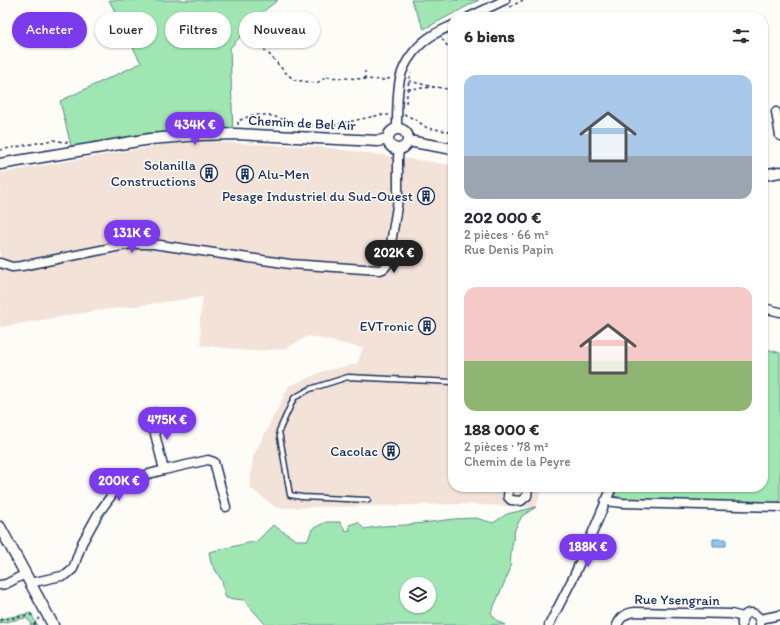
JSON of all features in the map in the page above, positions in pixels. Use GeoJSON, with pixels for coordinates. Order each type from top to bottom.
{"type":"FeatureCollection","features":[{"type":"Feature","properties":{"kind":"street"},"geometry":{"type":"LineString","coordinates":[[480,12],[505,0]]}},
{"type":"Feature","properties":{"kind":"street"},"geometry":{"type":"LineString","coordinates":[[397,129],[400,79],[408,58],[422,43],[433,35],[448,28]]}},
{"type":"Feature","properties":{"kind":"street"},"geometry":{"type":"LineString","coordinates":[[776,112],[780,136]]}},
{"type":"Feature","properties":{"kind":"street"},"geometry":{"type":"LineString","coordinates":[[397,129],[405,132],[408,138],[405,146],[399,149],[390,145],[388,140],[388,136],[397,129]]}},
{"type":"Feature","properties":{"kind":"street","name":"Chemin de Bel Air"},"geometry":{"type":"LineString","coordinates":[[0,164],[150,139],[200,135],[236,134],[378,141],[388,140]]}},
{"type":"Feature","properties":{"kind":"street"},"geometry":{"type":"LineString","coordinates":[[408,141],[448,148]]}},
{"type":"Feature","properties":{"kind":"street"},"geometry":{"type":"LineString","coordinates":[[0,263],[12,267],[22,266],[142,243],[290,264],[383,270],[386,267],[398,200],[399,149]]}},
{"type":"Feature","properties":{"kind":"street"},"geometry":{"type":"LineString","coordinates":[[768,174],[780,172]]}},
{"type":"Feature","properties":{"kind":"street"},"geometry":{"type":"LineString","coordinates":[[768,309],[780,312]]}},
{"type":"Feature","properties":{"kind":"street"},"geometry":{"type":"LineString","coordinates":[[155,413],[153,426],[164,470]]}},
{"type":"Feature","properties":{"kind":"street"},"geometry":{"type":"LineString","coordinates":[[30,583],[66,575],[73,569],[82,542],[98,514],[119,484],[130,479],[208,460],[214,462],[226,507]]}},
{"type":"Feature","properties":{"kind":"street"},"geometry":{"type":"LineString","coordinates":[[508,492],[508,497],[511,500],[521,501],[527,496],[527,492]]}},
{"type":"Feature","properties":{"kind":"street"},"geometry":{"type":"LineString","coordinates":[[549,625],[574,576],[610,492]]}},
{"type":"Feature","properties":{"kind":"street"},"geometry":{"type":"LineString","coordinates":[[605,501],[623,503],[780,507]]}},
{"type":"Feature","properties":{"kind":"street"},"geometry":{"type":"LineString","coordinates":[[0,527],[53,625]]}},
{"type":"Feature","properties":{"kind":"street"},"geometry":{"type":"LineString","coordinates":[[0,585],[6,584],[25,574]]}},
{"type":"Feature","properties":{"kind":"street","name":"Rue Ysengrain"},"geometry":{"type":"LineString","coordinates":[[617,625],[622,616],[626,613],[634,612],[731,614],[742,621],[748,614],[753,613],[756,614],[760,622]]}},
{"type":"Feature","properties":{"kind":"street"},"geometry":{"type":"LineString","coordinates":[[760,622],[780,615]]}},
{"type":"Feature","properties":{"kind":"lane"},"geometry":{"type":"LineString","coordinates":[[368,500],[302,497],[290,495],[279,431],[294,398],[310,389],[348,377],[448,382]]}},
{"type":"Feature","properties":{"kind":"path"},"geometry":{"type":"LineString","coordinates":[[445,37],[442,39],[448,47]]}},
{"type":"Feature","properties":{"kind":"path"},"geometry":{"type":"LineString","coordinates":[[262,48],[284,72],[294,80],[317,84],[325,77],[365,79],[396,78]]}},
{"type":"Feature","properties":{"kind":"path"},"geometry":{"type":"LineString","coordinates":[[406,108],[412,68]]}},
{"type":"Feature","properties":{"kind":"path"},"geometry":{"type":"LineString","coordinates":[[365,71],[365,79]]}},
{"type":"Feature","properties":{"kind":"path"},"geometry":{"type":"LineString","coordinates":[[409,81],[440,88]]}},
{"type":"Feature","properties":{"kind":"path"},"geometry":{"type":"LineString","coordinates":[[408,89],[436,87],[448,89]]}},
{"type":"Feature","properties":{"kind":"path"},"geometry":{"type":"LineString","coordinates":[[236,134],[238,121],[252,115],[268,115],[304,125],[329,126],[380,115],[397,113],[407,115],[427,128],[448,131]]}},
{"type":"Feature","properties":{"kind":"path"},"geometry":{"type":"LineString","coordinates":[[0,150],[53,140],[73,143]]}},
{"type":"Feature","properties":{"kind":"path"},"geometry":{"type":"LineString","coordinates":[[0,620],[36,612]]}},
{"type":"Feature","properties":{"kind":"path"},"geometry":{"type":"LineString","coordinates":[[34,625],[39,618]]}},
{"type":"Feature","properties":{"kind":"shaded area"},"geometry":{"type":"Polygon","coordinates":[[[219,142],[322,147],[448,164],[448,492],[541,492],[536,507],[459,504],[277,508],[250,488],[253,457],[289,386],[324,371],[357,364],[363,348],[308,336],[285,349],[249,351],[201,345],[200,319],[203,297],[89,312],[0,327],[0,173],[168,144],[219,142]]]}},
{"type":"Feature","properties":{"kind":"green space"},"geometry":{"type":"Polygon","coordinates":[[[109,0],[278,0],[263,12],[239,12],[239,38],[231,47],[231,12],[165,12],[165,48],[230,48],[233,134],[92,149],[71,146],[60,101],[141,63],[133,48],[157,48],[157,12],[115,12],[109,0]]]}},
{"type":"Feature","properties":{"kind":"green space"},"geometry":{"type":"Polygon","coordinates":[[[411,0],[479,0],[456,12],[448,12],[448,16],[424,29],[411,0]]]}},
{"type":"Feature","properties":{"kind":"green space"},"geometry":{"type":"Polygon","coordinates":[[[768,349],[780,353],[780,504],[624,499],[614,496],[616,492],[768,492],[768,349]]]}},
{"type":"Feature","properties":{"kind":"green space"},"geometry":{"type":"Polygon","coordinates":[[[536,507],[522,516],[515,529],[510,570],[491,613],[497,621],[505,625],[266,625],[244,600],[226,598],[222,581],[211,563],[209,552],[257,541],[273,525],[296,540],[308,540],[312,529],[326,522],[340,522],[346,531],[350,530],[349,525],[358,522],[364,529],[454,519],[476,518],[493,523],[507,514],[536,507]]]}},
{"type":"Feature","properties":{"kind":"green space"},"geometry":{"type":"Polygon","coordinates":[[[31,613],[37,625],[30,625],[31,623],[26,618],[0,623],[0,619],[31,613]]]}},
{"type":"Feature","properties":{"kind":"water"},"geometry":{"type":"Polygon","coordinates":[[[713,539],[726,539],[726,546],[713,546],[713,539]]]}},
{"type":"Feature","properties":{"kind":"place","name":"Solanilla Constructions"},"geometry":{"type":"Point","coordinates":[209,173]}},
{"type":"Feature","properties":{"kind":"place","name":"Alu-Men"},"geometry":{"type":"Point","coordinates":[245,174]}},
{"type":"Feature","properties":{"kind":"place","name":"Pesage Industriel du Sud-Ouest"},"geometry":{"type":"Point","coordinates":[426,196]}},
{"type":"Feature","properties":{"kind":"place","name":"EVTronic"},"geometry":{"type":"Point","coordinates":[427,326]}},
{"type":"Feature","properties":{"kind":"place","name":"Cacolac"},"geometry":{"type":"Point","coordinates":[391,451]}}]}
